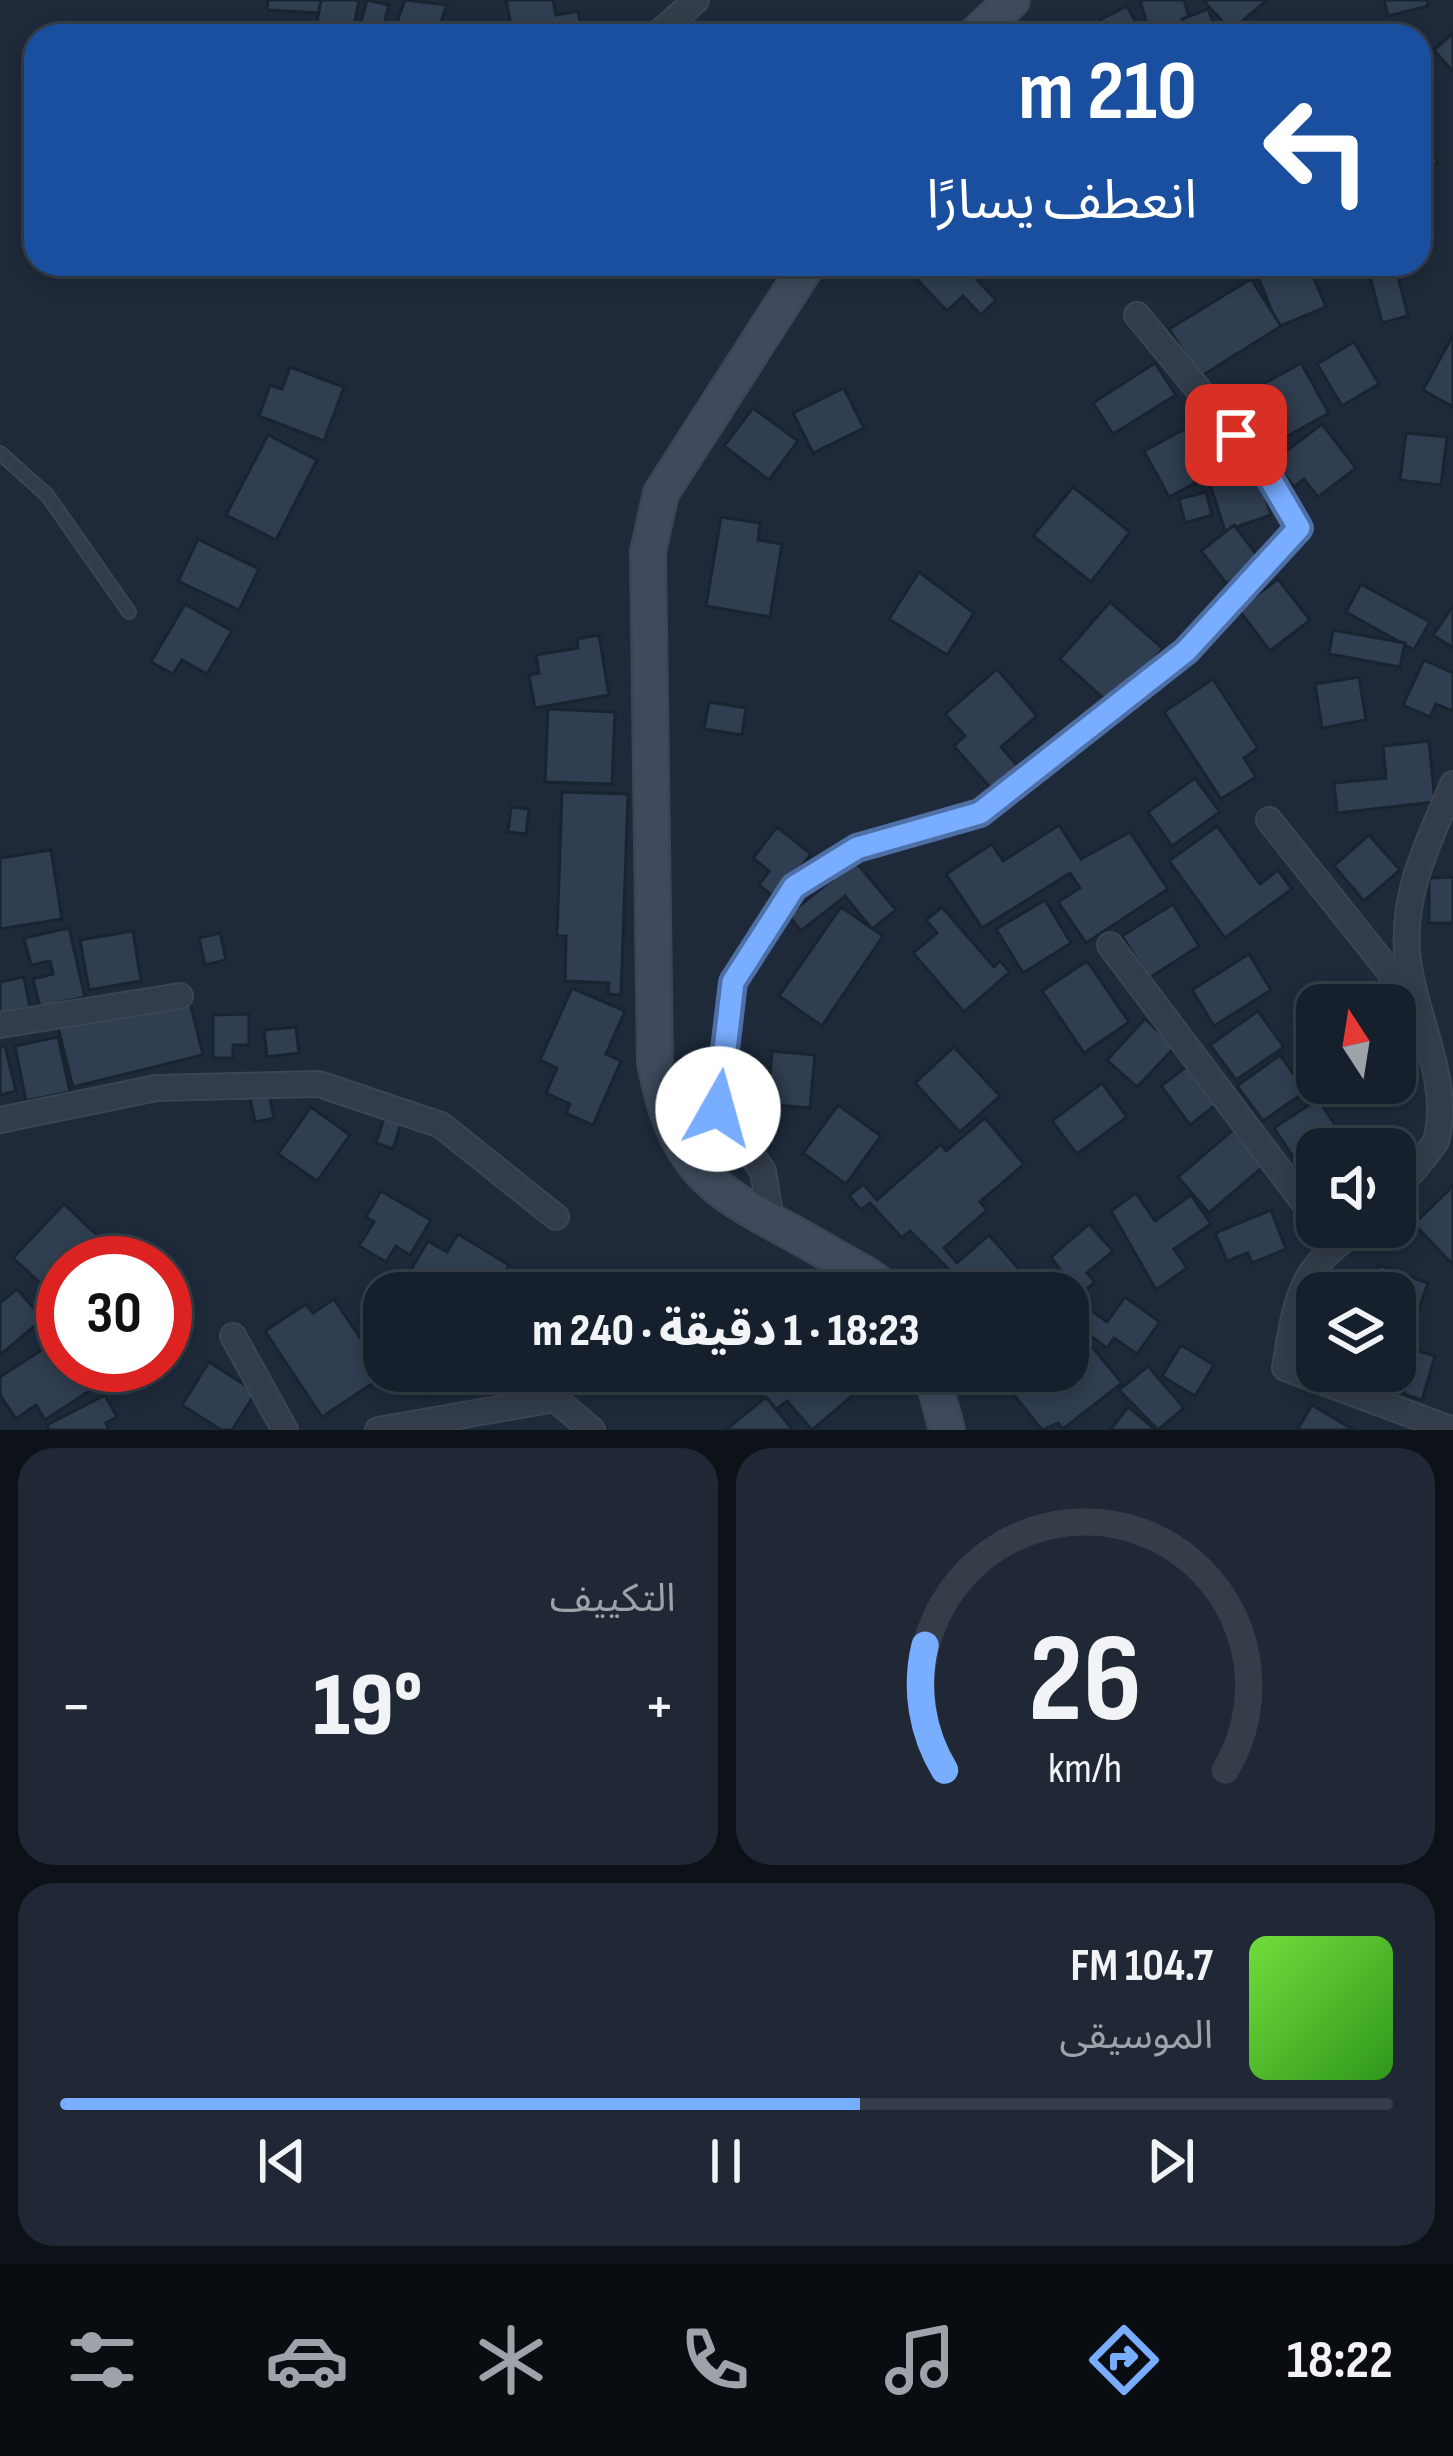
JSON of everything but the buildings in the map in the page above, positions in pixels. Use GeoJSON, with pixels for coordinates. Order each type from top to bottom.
{"type":"FeatureCollection","features":[{"type":"Feature","properties":{"kind":"main road"},"geometry":{"type":"LineString","coordinates":[[987,24],[1012,0]]}},
{"type":"Feature","properties":{"kind":"main road"},"geometry":{"type":"LineString","coordinates":[[800,276],[661,493],[648,552],[654,1015],[661,1096],[680,1150],[703,1178],[855,1272]]}},
{"type":"Feature","properties":{"kind":"main road"},"geometry":{"type":"LineString","coordinates":[[937,1392],[947,1430]]}},
{"type":"Feature","properties":{"kind":"street"},"geometry":{"type":"LineString","coordinates":[[669,24],[695,0]]}},
{"type":"Feature","properties":{"kind":"street"},"geometry":{"type":"LineString","coordinates":[[771,1220],[764,1171],[718,1109],[733,982],[794,887],[857,848],[980,813],[1186,651],[1299,528],[1265,470],[1137,315]]}},
{"type":"Feature","properties":{"kind":"street"},"geometry":{"type":"LineString","coordinates":[[1416,1165],[1440,1137],[1452,1084],[1434,1018],[1407,953],[1407,896],[1453,784]]}},
{"type":"Feature","properties":{"kind":"street"},"geometry":{"type":"LineString","coordinates":[[1269,820],[1434,1018]]}},
{"type":"Feature","properties":{"kind":"street"},"geometry":{"type":"LineString","coordinates":[[1111,945],[1296,1193]]}},
{"type":"Feature","properties":{"kind":"street"},"geometry":{"type":"LineString","coordinates":[[0,1025],[180,996]]}},
{"type":"Feature","properties":{"kind":"street"},"geometry":{"type":"LineString","coordinates":[[0,1120],[156,1088],[319,1084],[441,1125],[556,1217]]}},
{"type":"Feature","properties":{"kind":"street"},"geometry":{"type":"LineString","coordinates":[[1317,1248],[1298,1293],[1285,1368],[1453,1430]]}},
{"type":"Feature","properties":{"kind":"street"},"geometry":{"type":"LineString","coordinates":[[233,1336],[285,1430]]}},
{"type":"Feature","properties":{"kind":"street"},"geometry":{"type":"LineString","coordinates":[[378,1430],[555,1399],[592,1430]]}},
{"type":"Feature","properties":{"kind":"lane"},"geometry":{"type":"LineString","coordinates":[[0,453],[47,495],[129,612]]}},
{"type":"Feature","properties":{"kind":"route"},"geometry":{"type":"LineString","coordinates":[[718,1109],[733,982],[794,887],[857,848],[980,813],[1186,651],[1299,528],[1265,470],[1236,435]]}}]}
